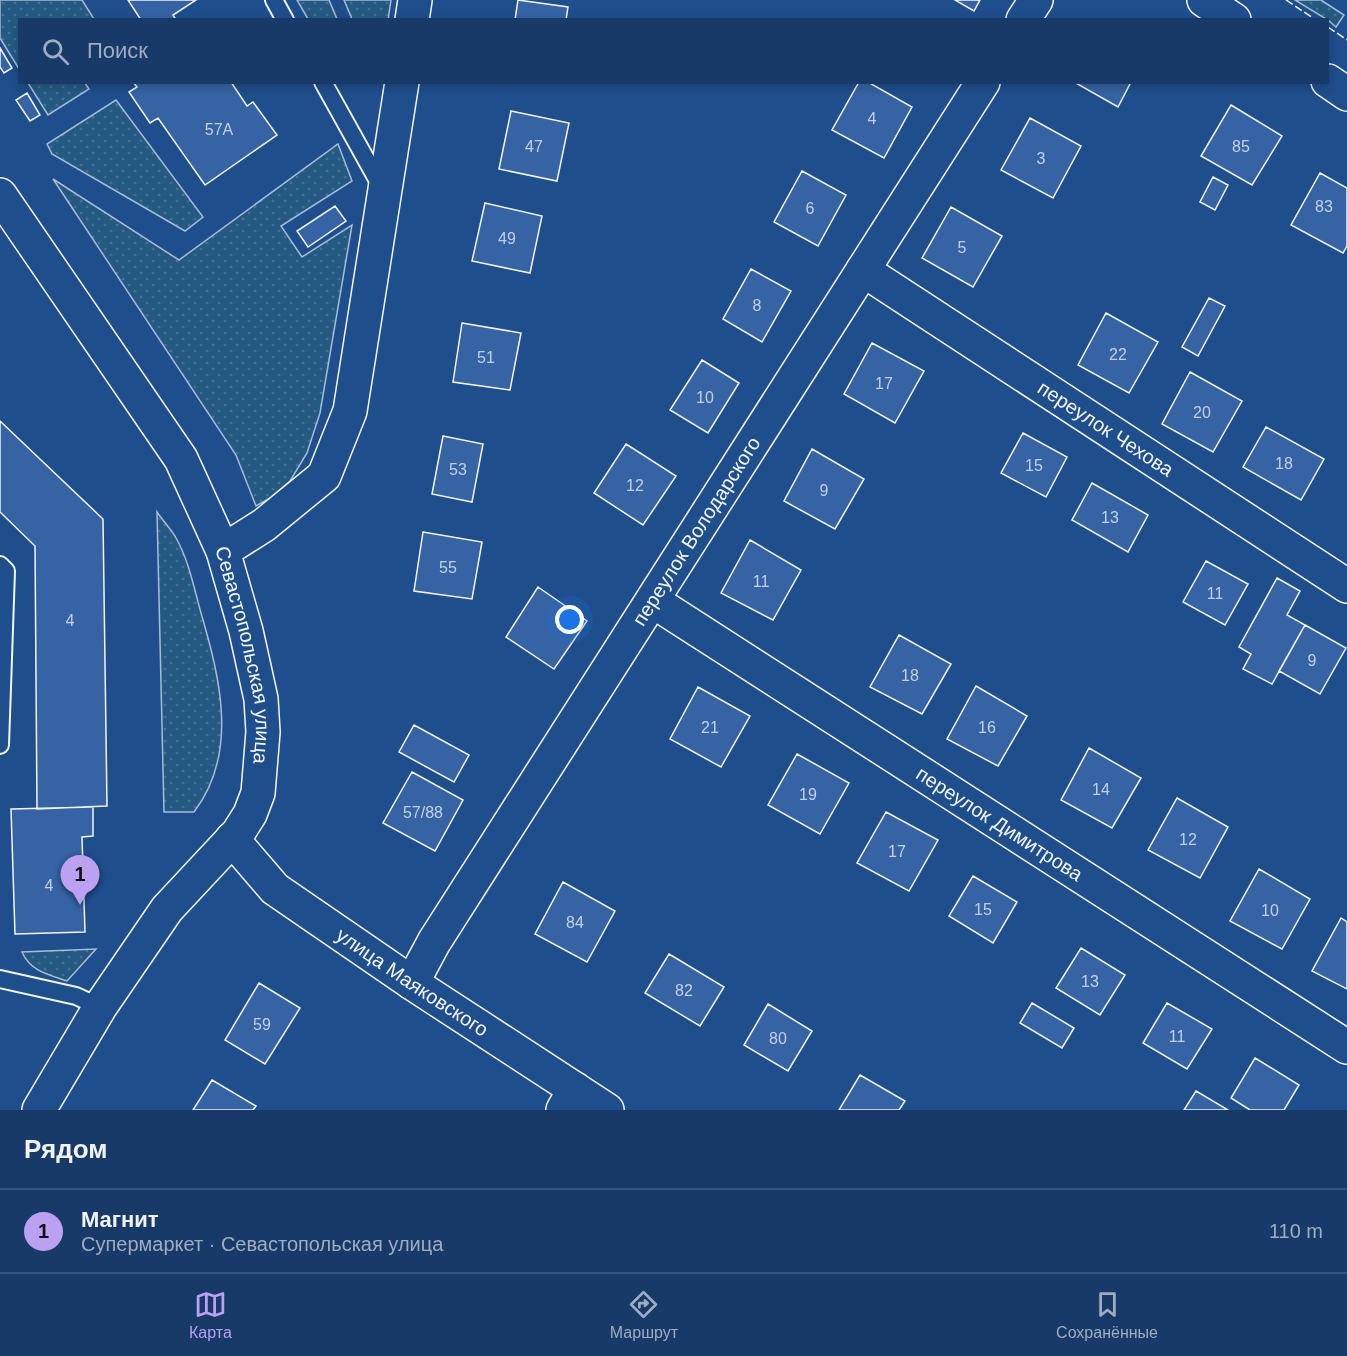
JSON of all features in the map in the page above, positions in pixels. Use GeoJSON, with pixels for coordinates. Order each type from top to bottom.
{"type":"FeatureCollection","features":[{"type":"Feature","properties":{"kind":"street"},"geometry":{"type":"LineString","coordinates":[[412,18],[415,0]]}},
{"type":"Feature","properties":{"kind":"street"},"geometry":{"type":"LineString","coordinates":[[1024,18],[1036,0]]}},
{"type":"Feature","properties":{"kind":"street"},"geometry":{"type":"LineString","coordinates":[[1204,0],[1231,18]]}},
{"type":"Feature","properties":{"kind":"street"},"geometry":{"type":"LineString","coordinates":[[1329,82],[1347,94]]}},
{"type":"Feature","properties":{"kind":"street"},"geometry":{"type":"LineString","coordinates":[[223,551],[264,525],[324,476],[350,411],[402,84]]}},
{"type":"Feature","properties":{"kind":"street","name":"переулок Володарского"},"geometry":{"type":"LineString","coordinates":[[412,983],[434,942],[982,84]]}},
{"type":"Feature","properties":{"kind":"street","name":"Севастопольская улица"},"geometry":{"type":"LineString","coordinates":[[0,195],[181,459],[223,551],[250,648],[261,699],[263,732],[258,793],[250,814],[232,839],[167,909],[100,1007],[39,1110]]}},
{"type":"Feature","properties":{"kind":"street","name":"переулок Чехова"},"geometry":{"type":"LineString","coordinates":[[863,270],[1347,586]]}},
{"type":"Feature","properties":{"kind":"street","name":"переулок Димитрова"},"geometry":{"type":"LineString","coordinates":[[653,601],[1347,1047]]}},
{"type":"Feature","properties":{"kind":"street","name":"улица Маяковского"},"geometry":{"type":"LineString","coordinates":[[232,839],[275,889],[412,983],[569,1100],[607,1110]]}},
{"type":"Feature","properties":{"kind":"lane"},"geometry":{"type":"LineString","coordinates":[[274,0],[284,18]]}},
{"type":"Feature","properties":{"kind":"lane"},"geometry":{"type":"LineString","coordinates":[[324,84],[385,194]]}},
{"type":"Feature","properties":{"kind":"lane"},"geometry":{"type":"LineString","coordinates":[[0,565],[6,571],[0,745]]}},
{"type":"Feature","properties":{"kind":"lane"},"geometry":{"type":"LineString","coordinates":[[0,979],[76,996],[100,1007]]}},
{"type":"Feature","properties":{"kind":"shaded area"},"geometry":{"type":"Polygon","coordinates":[[[0,0],[82,0],[93,18],[18,18],[18,67],[0,38],[0,0]]]}},
{"type":"Feature","properties":{"kind":"shaded area"},"geometry":{"type":"Polygon","coordinates":[[[297,0],[329,0],[337,18],[307,18],[297,0]]]}},
{"type":"Feature","properties":{"kind":"shaded area"},"geometry":{"type":"Polygon","coordinates":[[[344,0],[391,0],[388,18],[352,18],[344,0]]]}},
{"type":"Feature","properties":{"kind":"shaded area"},"geometry":{"type":"Polygon","coordinates":[[[1295,0],[1321,0],[1344,15],[1336,27],[1329,18],[1325,18],[1295,0]]]}},
{"type":"Feature","properties":{"kind":"shaded area"},"geometry":{"type":"Polygon","coordinates":[[[29,84],[86,84],[89,89],[48,115],[29,84]]]}},
{"type":"Feature","properties":{"kind":"shaded area"},"geometry":{"type":"Polygon","coordinates":[[[116,100],[203,217],[185,231],[52,154],[47,144],[116,100]]]}},
{"type":"Feature","properties":{"kind":"shaded area"},"geometry":{"type":"Polygon","coordinates":[[[338,144],[352,181],[281,226],[302,257],[352,225],[320,413],[307,453],[290,481],[272,497],[256,506],[236,455],[53,179],[179,260],[338,144]]]}},
{"type":"Feature","properties":{"kind":"shaded area"},"geometry":{"type":"Polygon","coordinates":[[[157,512],[172,531],[188,565],[219,689],[222,715],[217,765],[208,789],[194,812],[164,812],[157,512]]]}},
{"type":"Feature","properties":{"kind":"shaded area"},"geometry":{"type":"Polygon","coordinates":[[[96,949],[67,981],[35,968],[22,952],[96,949]]]}},
{"type":"Feature","properties":{"kind":"building"},"geometry":{"type":"Polygon","coordinates":[[[128,0],[196,0],[173,15],[175,18],[140,18],[128,0]]]}},
{"type":"Feature","properties":{"kind":"building"},"geometry":{"type":"Polygon","coordinates":[[[518,0],[568,7],[566,18],[515,18],[518,0]]]}},
{"type":"Feature","properties":{"kind":"building"},"geometry":{"type":"Polygon","coordinates":[[[955,0],[980,0],[974,11],[955,0]]]}},
{"type":"Feature","properties":{"kind":"building"},"geometry":{"type":"Polygon","coordinates":[[[0,48],[12,68],[4,73],[0,67],[0,48]]]}},
{"type":"Feature","properties":{"kind":"building"},"geometry":{"type":"Polygon","coordinates":[[[135,84],[232,84],[247,106],[253,102],[277,135],[205,185],[158,118],[150,123],[129,92],[137,87],[135,84]]]}},
{"type":"Feature","properties":{"kind":"building"},"geometry":{"type":"Polygon","coordinates":[[[858,84],[872,84],[912,107],[884,158],[832,130],[858,84]]]}},
{"type":"Feature","properties":{"kind":"building"},"geometry":{"type":"Polygon","coordinates":[[[1078,84],[1130,84],[1118,107],[1078,84]]]}},
{"type":"Feature","properties":{"kind":"building"},"geometry":{"type":"Polygon","coordinates":[[[27,93],[40,115],[30,121],[16,100],[27,93]]]}},
{"type":"Feature","properties":{"kind":"building"},"geometry":{"type":"Polygon","coordinates":[[[1231,105],[1282,136],[1252,185],[1201,156],[1231,105]]]}},
{"type":"Feature","properties":{"kind":"building"},"geometry":{"type":"Polygon","coordinates":[[[511,111],[569,123],[557,181],[499,169],[511,111]]]}},
{"type":"Feature","properties":{"kind":"building"},"geometry":{"type":"Polygon","coordinates":[[[1030,118],[1081,146],[1053,198],[1001,170],[1030,118]]]}},
{"type":"Feature","properties":{"kind":"building"},"geometry":{"type":"Polygon","coordinates":[[[802,171],[846,195],[818,246],[774,222],[802,171]]]}},
{"type":"Feature","properties":{"kind":"building"},"geometry":{"type":"Polygon","coordinates":[[[1320,173],[1347,188],[1347,246],[1343,253],[1291,225],[1320,173]]]}},
{"type":"Feature","properties":{"kind":"building"},"geometry":{"type":"Polygon","coordinates":[[[1213,177],[1228,185],[1215,210],[1200,202],[1213,177]]]}},
{"type":"Feature","properties":{"kind":"building"},"geometry":{"type":"Polygon","coordinates":[[[485,203],[542,216],[530,273],[472,261],[485,203]]]}},
{"type":"Feature","properties":{"kind":"building"},"geometry":{"type":"Polygon","coordinates":[[[335,206],[346,221],[308,247],[297,231],[335,206]]]}},
{"type":"Feature","properties":{"kind":"building"},"geometry":{"type":"Polygon","coordinates":[[[951,207],[1002,236],[973,287],[922,258],[951,207]]]}},
{"type":"Feature","properties":{"kind":"building"},"geometry":{"type":"Polygon","coordinates":[[[751,269],[791,291],[762,342],[723,319],[751,269]]]}},
{"type":"Feature","properties":{"kind":"building"},"geometry":{"type":"Polygon","coordinates":[[[1209,298],[1225,306],[1198,356],[1182,347],[1209,298]]]}},
{"type":"Feature","properties":{"kind":"building"},"geometry":{"type":"Polygon","coordinates":[[[1106,313],[1158,342],[1129,393],[1078,365],[1106,313]]]}},
{"type":"Feature","properties":{"kind":"building"},"geometry":{"type":"Polygon","coordinates":[[[462,323],[521,333],[510,390],[453,382],[462,323]]]}},
{"type":"Feature","properties":{"kind":"building"},"geometry":{"type":"Polygon","coordinates":[[[872,343],[924,371],[895,423],[844,394],[872,343]]]}},
{"type":"Feature","properties":{"kind":"building"},"geometry":{"type":"Polygon","coordinates":[[[702,360],[739,383],[708,433],[670,410],[702,360]]]}},
{"type":"Feature","properties":{"kind":"building"},"geometry":{"type":"Polygon","coordinates":[[[1190,372],[1242,401],[1213,452],[1162,424],[1190,372]]]}},
{"type":"Feature","properties":{"kind":"building"},"geometry":{"type":"Polygon","coordinates":[[[0,421],[103,519],[107,806],[37,809],[35,546],[0,512],[0,421]]]}},
{"type":"Feature","properties":{"kind":"building"},"geometry":{"type":"Polygon","coordinates":[[[1266,427],[1324,459],[1301,500],[1243,467],[1266,427]]]}},
{"type":"Feature","properties":{"kind":"building"},"geometry":{"type":"Polygon","coordinates":[[[1023,433],[1067,457],[1046,497],[1001,473],[1023,433]]]}},
{"type":"Feature","properties":{"kind":"building"},"geometry":{"type":"Polygon","coordinates":[[[443,436],[483,444],[472,502],[432,494],[443,436]]]}},
{"type":"Feature","properties":{"kind":"building"},"geometry":{"type":"Polygon","coordinates":[[[626,444],[676,476],[643,525],[594,493],[626,444]]]}},
{"type":"Feature","properties":{"kind":"building"},"geometry":{"type":"Polygon","coordinates":[[[812,449],[864,479],[835,529],[784,501],[812,449]]]}},
{"type":"Feature","properties":{"kind":"building"},"geometry":{"type":"Polygon","coordinates":[[[1092,483],[1148,515],[1128,552],[1072,520],[1092,483]]]}},
{"type":"Feature","properties":{"kind":"building"},"geometry":{"type":"Polygon","coordinates":[[[423,532],[482,542],[472,599],[414,591],[423,532]]]}},
{"type":"Feature","properties":{"kind":"building"},"geometry":{"type":"Polygon","coordinates":[[[750,540],[801,570],[773,620],[721,593],[750,540]]]}},
{"type":"Feature","properties":{"kind":"building"},"geometry":{"type":"Polygon","coordinates":[[[1206,561],[1248,584],[1225,625],[1183,602],[1206,561]]]}},
{"type":"Feature","properties":{"kind":"building"},"geometry":{"type":"Polygon","coordinates":[[[1277,578],[1300,591],[1287,615],[1305,625],[1272,684],[1243,669],[1251,654],[1239,647],[1277,578]]]}},
{"type":"Feature","properties":{"kind":"building"},"geometry":{"type":"Polygon","coordinates":[[[538,587],[587,621],[554,669],[506,637],[538,587]]]}},
{"type":"Feature","properties":{"kind":"building"},"geometry":{"type":"Polygon","coordinates":[[[1305,625],[1346,648],[1320,694],[1279,671],[1305,625]]]}},
{"type":"Feature","properties":{"kind":"building"},"geometry":{"type":"Polygon","coordinates":[[[899,635],[951,664],[922,714],[870,687],[899,635]]]}},
{"type":"Feature","properties":{"kind":"building"},"geometry":{"type":"Polygon","coordinates":[[[976,686],[1027,716],[998,766],[947,739],[976,686]]]}},
{"type":"Feature","properties":{"kind":"building"},"geometry":{"type":"Polygon","coordinates":[[[698,687],[750,716],[721,767],[670,739],[698,687]]]}},
{"type":"Feature","properties":{"kind":"building"},"geometry":{"type":"Polygon","coordinates":[[[414,725],[469,755],[454,782],[399,752],[414,725]]]}},
{"type":"Feature","properties":{"kind":"building"},"geometry":{"type":"Polygon","coordinates":[[[1089,748],[1141,778],[1112,828],[1061,800],[1089,748]]]}},
{"type":"Feature","properties":{"kind":"building"},"geometry":{"type":"Polygon","coordinates":[[[797,754],[849,783],[820,834],[768,805],[797,754]]]}},
{"type":"Feature","properties":{"kind":"building"},"geometry":{"type":"Polygon","coordinates":[[[412,772],[463,800],[435,851],[383,823],[412,772]]]}},
{"type":"Feature","properties":{"kind":"building"},"geometry":{"type":"Polygon","coordinates":[[[1177,798],[1228,827],[1200,878],[1148,850],[1177,798]]]}},
{"type":"Feature","properties":{"kind":"building"},"geometry":{"type":"Polygon","coordinates":[[[93,807],[93,836],[82,837],[85,932],[15,934],[11,809],[93,807]]]}},
{"type":"Feature","properties":{"kind":"building"},"geometry":{"type":"Polygon","coordinates":[[[886,812],[938,840],[909,891],[857,863],[886,812]]]}},
{"type":"Feature","properties":{"kind":"building"},"geometry":{"type":"Polygon","coordinates":[[[1259,869],[1310,899],[1282,949],[1230,921],[1259,869]]]}},
{"type":"Feature","properties":{"kind":"building"},"geometry":{"type":"Polygon","coordinates":[[[973,876],[1017,902],[993,943],[949,916],[973,876]]]}},
{"type":"Feature","properties":{"kind":"building"},"geometry":{"type":"Polygon","coordinates":[[[563,882],[615,911],[587,962],[535,934],[563,882]]]}},
{"type":"Feature","properties":{"kind":"building"},"geometry":{"type":"Polygon","coordinates":[[[1341,918],[1347,922],[1347,989],[1312,971],[1341,918]]]}},
{"type":"Feature","properties":{"kind":"building"},"geometry":{"type":"Polygon","coordinates":[[[1081,948],[1125,975],[1100,1015],[1056,988],[1081,948]]]}},
{"type":"Feature","properties":{"kind":"building"},"geometry":{"type":"Polygon","coordinates":[[[669,954],[724,987],[700,1026],[645,993],[669,954]]]}},
{"type":"Feature","properties":{"kind":"building"},"geometry":{"type":"Polygon","coordinates":[[[259,983],[300,1008],[265,1064],[225,1040],[259,983]]]}},
{"type":"Feature","properties":{"kind":"building"},"geometry":{"type":"Polygon","coordinates":[[[1032,1003],[1074,1028],[1062,1048],[1020,1023],[1032,1003]]]}},
{"type":"Feature","properties":{"kind":"building"},"geometry":{"type":"Polygon","coordinates":[[[1167,1003],[1212,1029],[1187,1069],[1143,1043],[1167,1003]]]}},
{"type":"Feature","properties":{"kind":"building"},"geometry":{"type":"Polygon","coordinates":[[[768,1004],[812,1031],[788,1071],[744,1045],[768,1004]]]}},
{"type":"Feature","properties":{"kind":"building"},"geometry":{"type":"Polygon","coordinates":[[[1255,1058],[1299,1085],[1284,1110],[1250,1110],[1231,1098],[1255,1058]]]}},
{"type":"Feature","properties":{"kind":"building"},"geometry":{"type":"Polygon","coordinates":[[[860,1075],[905,1101],[899,1110],[839,1110],[860,1075]]]}},
{"type":"Feature","properties":{"kind":"building"},"geometry":{"type":"Polygon","coordinates":[[[212,1080],[256,1106],[253,1110],[193,1110],[212,1080]]]}},
{"type":"Feature","properties":{"kind":"building"},"geometry":{"type":"Polygon","coordinates":[[[1196,1091],[1228,1110],[1184,1110],[1196,1091]]]}},
{"type":"Feature","properties":{"kind":"fence"},"geometry":{"type":"LineString","coordinates":[[1286,0],[1313,18]]}},
{"type":"Feature","properties":{"kind":"fence"},"geometry":{"type":"LineString","coordinates":[[1329,28],[1347,40]]}},
{"type":"Feature","properties":{"kind":"place","name":"Магнит"},"geometry":{"type":"Point","coordinates":[80,905]}}]}
